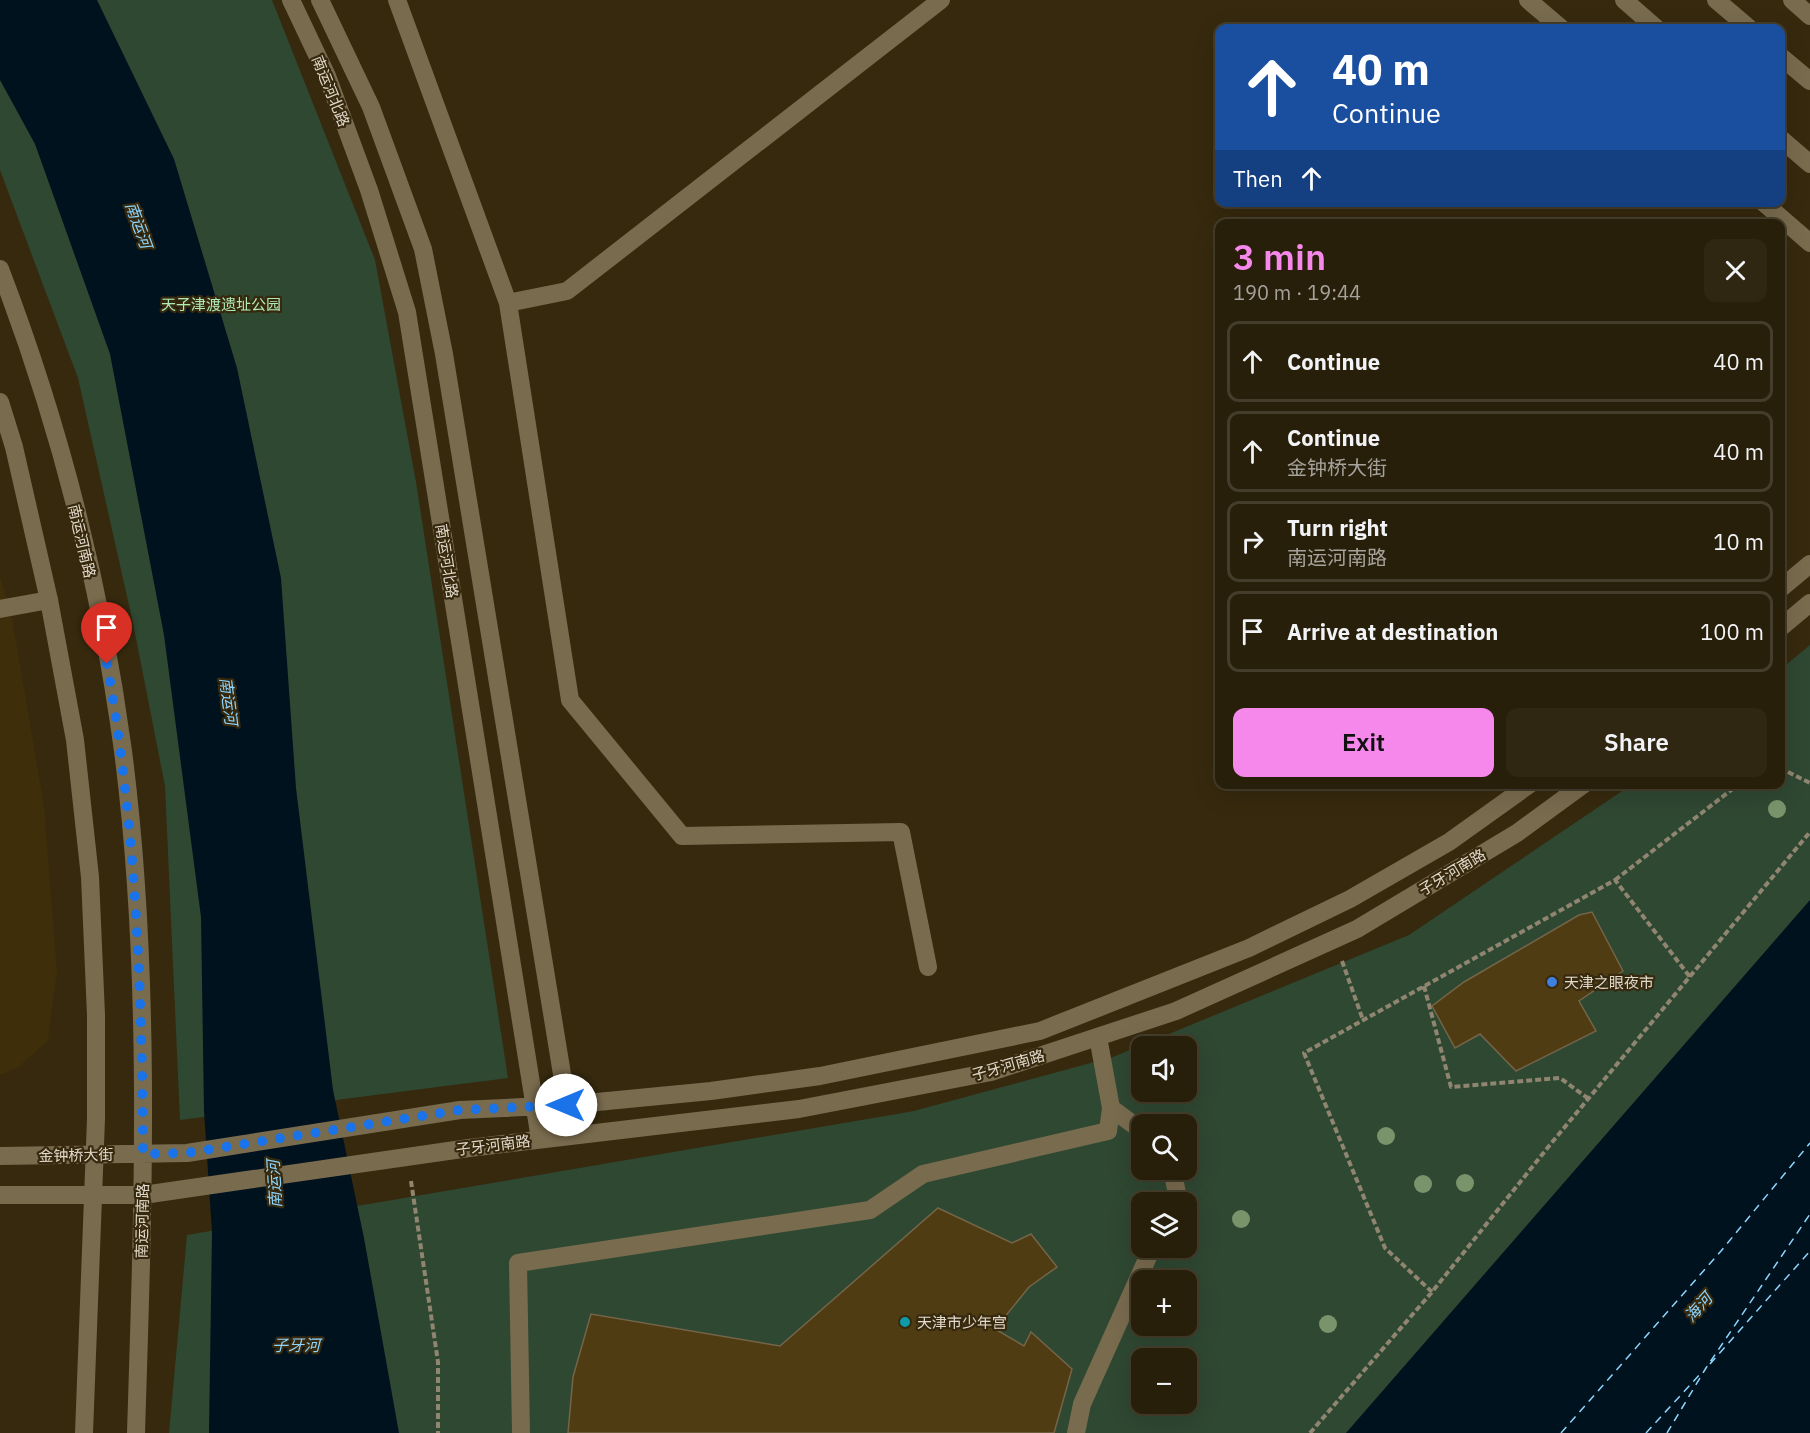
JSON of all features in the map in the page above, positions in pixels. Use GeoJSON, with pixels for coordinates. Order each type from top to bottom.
{"type":"FeatureCollection","features":[{"type":"Feature","properties":{"kind":"street","name":"南运河北路"},"geometry":{"type":"LineString","coordinates":[[291,0],[327,76],[369,190],[407,312],[540,1139]]}},
{"type":"Feature","properties":{"kind":"street","name":"南运河北路"},"geometry":{"type":"LineString","coordinates":[[320,0],[371,106],[423,249],[444,354],[572,1135]]}},
{"type":"Feature","properties":{"kind":"street"},"geometry":{"type":"LineString","coordinates":[[398,0],[508,303],[570,700],[682,836],[901,832],[928,967]]}},
{"type":"Feature","properties":{"kind":"street"},"geometry":{"type":"LineString","coordinates":[[508,303],[567,291],[941,0]]}},
{"type":"Feature","properties":{"kind":"street"},"geometry":{"type":"LineString","coordinates":[[1528,0],[1556,24]]}},
{"type":"Feature","properties":{"kind":"street"},"geometry":{"type":"LineString","coordinates":[[1624,0],[1651,24]]}},
{"type":"Feature","properties":{"kind":"street"},"geometry":{"type":"LineString","coordinates":[[1716,0],[1744,24]]}},
{"type":"Feature","properties":{"kind":"street"},"geometry":{"type":"LineString","coordinates":[[1792,0],[1810,16]]}},
{"type":"Feature","properties":{"kind":"street"},"geometry":{"type":"LineString","coordinates":[[1785,60],[1810,81]]}},
{"type":"Feature","properties":{"kind":"street"},"geometry":{"type":"LineString","coordinates":[[1785,142],[1810,164]]}},
{"type":"Feature","properties":{"kind":"street"},"geometry":{"type":"LineString","coordinates":[[1769,207],[1782,219]]}},
{"type":"Feature","properties":{"kind":"street"},"geometry":{"type":"LineString","coordinates":[[1785,221],[1810,243]]}},
{"type":"Feature","properties":{"kind":"street","name":"南运河南路"},"geometry":{"type":"LineString","coordinates":[[0,269],[62,460],[96,599],[123,751],[134,874],[143,1154],[136,1433]]}},
{"type":"Feature","properties":{"kind":"street"},"geometry":{"type":"LineString","coordinates":[[0,402],[14,447],[49,600],[75,740],[90,877],[96,1015],[95,1194],[84,1433]]}},
{"type":"Feature","properties":{"kind":"street"},"geometry":{"type":"LineString","coordinates":[[1785,585],[1810,564]]}},
{"type":"Feature","properties":{"kind":"street"},"geometry":{"type":"LineString","coordinates":[[0,609],[49,600]]}},
{"type":"Feature","properties":{"kind":"street"},"geometry":{"type":"LineString","coordinates":[[1785,624],[1810,603]]}},
{"type":"Feature","properties":{"kind":"street","name":"子牙河南路"},"geometry":{"type":"LineString","coordinates":[[187,1153],[460,1110],[566,1105],[711,1091],[820,1076],[1040,1031],[1248,948],[1350,899],[1449,842],[1523,789]]}},
{"type":"Feature","properties":{"kind":"street","name":"子牙河南路"},"geometry":{"type":"LineString","coordinates":[[95,1194],[143,1195],[408,1156],[799,1109],[991,1072],[1176,1011],[1357,929],[1517,833],[1577,789]]}},
{"type":"Feature","properties":{"kind":"street"},"geometry":{"type":"LineString","coordinates":[[521,1433],[518,1263],[870,1210],[923,1174],[1108,1131],[1111,1108],[1098,1037]]}},
{"type":"Feature","properties":{"kind":"street"},"geometry":{"type":"LineString","coordinates":[[1111,1108],[1131,1123]]}},
{"type":"Feature","properties":{"kind":"street","name":"金钟桥大街"},"geometry":{"type":"LineString","coordinates":[[0,1156],[187,1153]]}},
{"type":"Feature","properties":{"kind":"street"},"geometry":{"type":"LineString","coordinates":[[0,1194],[95,1194]]}},
{"type":"Feature","properties":{"kind":"street"},"geometry":{"type":"LineString","coordinates":[[1076,1433],[1082,1404],[1148,1258]]}},
{"type":"Feature","properties":{"kind":"path"},"geometry":{"type":"LineString","coordinates":[[1785,770],[1810,783]]}},
{"type":"Feature","properties":{"kind":"path"},"geometry":{"type":"LineString","coordinates":[[1432,1292],[1385,1248],[1304,1053],[1615,880],[1733,789]]}},
{"type":"Feature","properties":{"kind":"path"},"geometry":{"type":"LineString","coordinates":[[1310,1433],[1432,1292],[1810,832]]}},
{"type":"Feature","properties":{"kind":"path"},"geometry":{"type":"LineString","coordinates":[[1615,880],[1690,977]]}},
{"type":"Feature","properties":{"kind":"path"},"geometry":{"type":"LineString","coordinates":[[1335,939],[1363,1020]]}},
{"type":"Feature","properties":{"kind":"path"},"geometry":{"type":"LineString","coordinates":[[1424,986],[1451,1087],[1560,1078],[1589,1099]]}},
{"type":"Feature","properties":{"kind":"path"},"geometry":{"type":"LineString","coordinates":[[408,1156],[438,1362],[438,1433]]}},
{"type":"Feature","properties":{"kind":"shaded area"},"geometry":{"type":"Polygon","coordinates":[[[0,577],[11,612],[44,805],[57,971],[48,1041],[17,1068],[0,1075],[0,577]]]}},
{"type":"Feature","properties":{"kind":"green space","name":"天子津渡遗址公园"},"geometry":{"type":"Polygon","coordinates":[[[0,0],[272,0],[375,260],[416,482],[508,1078],[180,1120],[165,786],[133,623],[78,378],[0,170],[0,0]]]}},
{"type":"Feature","properties":{"kind":"green space"},"geometry":{"type":"Polygon","coordinates":[[[1810,645],[1810,1433],[169,1433],[187,1235],[914,1111],[1113,1057],[1131,1050],[1131,1102],[1197,1102],[1197,1036],[1164,1036],[1409,935],[1625,789],[1785,789],[1785,666],[1810,645]]]}},
{"type":"Feature","properties":{"kind":"water","name":"子牙河"},"geometry":{"type":"Polygon","coordinates":[[[0,0],[97,0],[174,159],[237,368],[281,578],[296,788],[333,1090],[364,1238],[399,1433],[209,1433],[212,1232],[204,1111],[201,917],[164,635],[110,354],[35,144],[0,80],[0,0]]]}},
{"type":"Feature","properties":{"kind":"water","name":"海河"},"geometry":{"type":"Polygon","coordinates":[[[1810,900],[1810,1433],[1346,1433],[1810,900]]]}},
{"type":"Feature","properties":{"kind":"building"},"geometry":{"type":"Polygon","coordinates":[[[1592,912],[1623,971],[1579,1001],[1596,1031],[1516,1071],[1480,1034],[1455,1048],[1432,1006],[1464,982],[1579,915],[1592,912]]]}},
{"type":"Feature","properties":{"kind":"building","name":"天津市少年宫"},"geometry":{"type":"Polygon","coordinates":[[[938,1208],[1012,1243],[1031,1234],[1057,1267],[1029,1287],[995,1329],[1024,1346],[1031,1332],[1072,1369],[1054,1433],[568,1433],[573,1377],[591,1314],[780,1346],[938,1208]]]}},
{"type":"Feature","properties":{"kind":"ferry route"},"geometry":{"type":"LineString","coordinates":[[1561,1433],[1721,1251],[1810,1143]]}},
{"type":"Feature","properties":{"kind":"ferry route"},"geometry":{"type":"LineString","coordinates":[[1667,1433],[1706,1368],[1810,1214]]}},
{"type":"Feature","properties":{"kind":"ferry route"},"geometry":{"type":"LineString","coordinates":[[1710,1364],[1810,1251]]}},
{"type":"Feature","properties":{"kind":"ferry route"},"geometry":{"type":"LineString","coordinates":[[1646,1433],[1702,1372]]}},
{"type":"Feature","properties":{"kind":"place","name":"天津之眼夜市"},"geometry":{"type":"Point","coordinates":[1552,982]}},
{"type":"Feature","properties":{"kind":"place","name":"天津市少年宫"},"geometry":{"type":"Point","coordinates":[905,1322]}},
{"type":"Feature","properties":{"kind":"route"},"geometry":{"type":"LineString","coordinates":[[107,664],[123,751],[134,862],[143,1154],[187,1153],[460,1110],[566,1105]]}},
{"type":"Feature","properties":{"kind":"water label","name":"南运河"},"geometry":{"type":"Point","coordinates":[139,225]}},
{"type":"Feature","properties":{"kind":"water label","name":"南运河"},"geometry":{"type":"Point","coordinates":[229,701]}},
{"type":"Feature","properties":{"kind":"water label","name":"南运河"},"geometry":{"type":"Point","coordinates":[274,1184]}}]}
